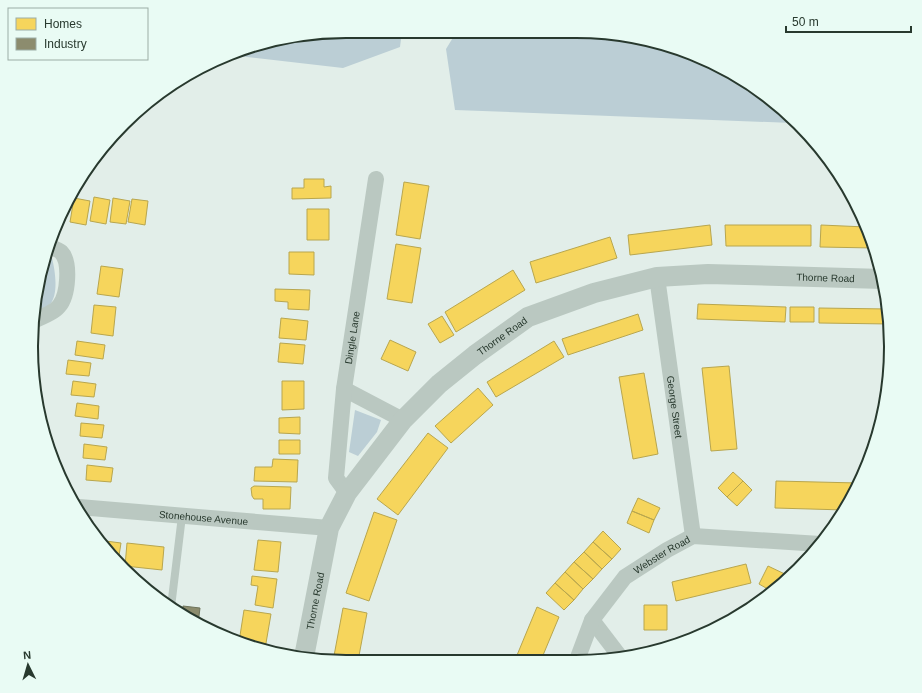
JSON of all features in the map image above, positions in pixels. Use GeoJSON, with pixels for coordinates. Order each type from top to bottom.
{"type":"FeatureCollection","features":[{"type":"Feature","properties":{"kind":"street","name":"Dingle Lane"},"geometry":{"type":"LineString","coordinates":[[347,493],[336,478],[344,389],[376,179]]}},
{"type":"Feature","properties":{"kind":"street"},"geometry":{"type":"LineString","coordinates":[[40,317],[58,308],[63,300],[66,289],[67,267],[65,258],[61,252],[54,249]]}},
{"type":"Feature","properties":{"kind":"street","name":"Thorne Road"},"geometry":{"type":"LineString","coordinates":[[305,652],[328,528],[347,493],[403,420],[439,384],[474,355],[528,317],[594,293],[657,277],[708,274],[876,279]]}},
{"type":"Feature","properties":{"kind":"street","name":"George Street"},"geometry":{"type":"LineString","coordinates":[[657,277],[693,536]]}},
{"type":"Feature","properties":{"kind":"street"},"geometry":{"type":"LineString","coordinates":[[344,389],[403,420]]}},
{"type":"Feature","properties":{"kind":"street","name":"Stonehouse Avenue"},"geometry":{"type":"LineString","coordinates":[[83,507],[328,528]]}},
{"type":"Feature","properties":{"kind":"street","name":"Webster Road"},"geometry":{"type":"LineString","coordinates":[[579,655],[592,620],[625,577],[667,550],[693,536],[812,544]]}},
{"type":"Feature","properties":{"kind":"street"},"geometry":{"type":"LineString","coordinates":[[592,620],[616,652]]}},
{"type":"Feature","properties":{"kind":"lane"},"geometry":{"type":"LineString","coordinates":[[172,601],[182,516]]}},
{"type":"Feature","properties":{"kind":"shaded area"},"geometry":{"type":"Polygon","coordinates":[[[346,38],[401,38],[400,47],[343,68],[241,56],[286,44],[306,41],[346,38]]]}},
{"type":"Feature","properties":{"kind":"shaded area"},"geometry":{"type":"Polygon","coordinates":[[[453,38],[576,38],[636,44],[675,54],[694,61],[730,79],[763,102],[788,123],[455,110],[446,49],[453,38]]]}},
{"type":"Feature","properties":{"kind":"shaded area"},"geometry":{"type":"Polygon","coordinates":[[[51,258],[55,273],[55,291],[50,305],[41,309],[41,306],[44,286],[51,258]]]}},
{"type":"Feature","properties":{"kind":"shaded area"},"geometry":{"type":"Polygon","coordinates":[[[355,410],[381,420],[377,432],[358,456],[349,452],[355,410]]]}},
{"type":"Feature","properties":{"kind":"building: Homes"},"geometry":{"type":"Polygon","coordinates":[[[304,179],[324,179],[324,187],[331,186],[331,198],[292,199],[292,188],[304,188],[304,179]]]}},
{"type":"Feature","properties":{"kind":"building: Homes"},"geometry":{"type":"Polygon","coordinates":[[[404,182],[429,186],[420,239],[396,235],[404,182]]]}},
{"type":"Feature","properties":{"kind":"building: Homes"},"geometry":{"type":"Polygon","coordinates":[[[94,197],[110,200],[106,224],[90,221],[94,197]]]}},
{"type":"Feature","properties":{"kind":"building: Homes"},"geometry":{"type":"Polygon","coordinates":[[[76,198],[90,201],[86,225],[70,222],[73,204],[76,198]]]}},
{"type":"Feature","properties":{"kind":"building: Homes"},"geometry":{"type":"Polygon","coordinates":[[[113,198],[130,201],[126,224],[110,222],[113,198]]]}},
{"type":"Feature","properties":{"kind":"building: Homes"},"geometry":{"type":"Polygon","coordinates":[[[132,199],[148,201],[145,225],[128,222],[132,199]]]}},
{"type":"Feature","properties":{"kind":"building: Homes"},"geometry":{"type":"Polygon","coordinates":[[[307,209],[329,209],[329,240],[307,240],[307,209]]]}},
{"type":"Feature","properties":{"kind":"building: Homes"},"geometry":{"type":"Polygon","coordinates":[[[710,225],[712,245],[630,255],[628,235],[710,225]]]}},
{"type":"Feature","properties":{"kind":"building: Homes"},"geometry":{"type":"Polygon","coordinates":[[[725,225],[811,225],[811,246],[726,246],[725,225]]]}},
{"type":"Feature","properties":{"kind":"building: Homes"},"geometry":{"type":"Polygon","coordinates":[[[821,225],[860,227],[868,248],[820,247],[821,225]]]}},
{"type":"Feature","properties":{"kind":"building: Homes"},"geometry":{"type":"Polygon","coordinates":[[[610,237],[617,258],[536,283],[530,262],[610,237]]]}},
{"type":"Feature","properties":{"kind":"building: Homes"},"geometry":{"type":"Polygon","coordinates":[[[396,244],[421,248],[412,303],[387,299],[396,244]]]}},
{"type":"Feature","properties":{"kind":"building: Homes"},"geometry":{"type":"Polygon","coordinates":[[[289,252],[314,252],[314,275],[289,274],[289,252]]]}},
{"type":"Feature","properties":{"kind":"building: Homes"},"geometry":{"type":"Polygon","coordinates":[[[101,266],[123,269],[119,297],[97,294],[101,266]]]}},
{"type":"Feature","properties":{"kind":"building: Homes"},"geometry":{"type":"Polygon","coordinates":[[[513,270],[525,290],[456,332],[445,312],[513,270]]]}},
{"type":"Feature","properties":{"kind":"building: Homes"},"geometry":{"type":"Polygon","coordinates":[[[275,289],[310,290],[309,310],[288,309],[288,302],[275,301],[275,289]]]}},
{"type":"Feature","properties":{"kind":"building: Homes"},"geometry":{"type":"Polygon","coordinates":[[[698,304],[786,307],[785,322],[697,319],[698,304]]]}},
{"type":"Feature","properties":{"kind":"building: Homes"},"geometry":{"type":"Polygon","coordinates":[[[94,305],[116,307],[113,336],[91,333],[94,305]]]}},
{"type":"Feature","properties":{"kind":"building: Homes"},"geometry":{"type":"Polygon","coordinates":[[[790,307],[814,307],[814,322],[790,322],[790,307]]]}},
{"type":"Feature","properties":{"kind":"building: Homes"},"geometry":{"type":"Polygon","coordinates":[[[819,308],[881,309],[883,324],[819,323],[819,308]]]}},
{"type":"Feature","properties":{"kind":"building: Homes"},"geometry":{"type":"Polygon","coordinates":[[[638,314],[643,330],[568,355],[562,339],[638,314]]]}},
{"type":"Feature","properties":{"kind":"building: Homes"},"geometry":{"type":"Polygon","coordinates":[[[442,316],[454,335],[440,343],[428,324],[442,316]]]}},
{"type":"Feature","properties":{"kind":"building: Homes"},"geometry":{"type":"Polygon","coordinates":[[[281,318],[308,321],[306,340],[279,338],[281,318]]]}},
{"type":"Feature","properties":{"kind":"building: Homes"},"geometry":{"type":"Polygon","coordinates":[[[390,340],[416,352],[408,371],[381,359],[390,340]]]}},
{"type":"Feature","properties":{"kind":"building: Homes"},"geometry":{"type":"Polygon","coordinates":[[[77,341],[105,345],[103,359],[75,355],[77,341]]]}},
{"type":"Feature","properties":{"kind":"building: Homes"},"geometry":{"type":"Polygon","coordinates":[[[554,341],[564,357],[496,397],[487,382],[554,341]]]}},
{"type":"Feature","properties":{"kind":"building: Homes"},"geometry":{"type":"Polygon","coordinates":[[[280,343],[305,345],[303,364],[278,362],[280,343]]]}},
{"type":"Feature","properties":{"kind":"building: Homes"},"geometry":{"type":"Polygon","coordinates":[[[68,360],[91,363],[89,376],[66,374],[68,360]]]}},
{"type":"Feature","properties":{"kind":"building: Homes"},"geometry":{"type":"Polygon","coordinates":[[[729,366],[737,449],[711,451],[702,368],[729,366]]]}},
{"type":"Feature","properties":{"kind":"building: Homes"},"geometry":{"type":"Polygon","coordinates":[[[644,373],[658,454],[633,459],[619,377],[644,373]]]}},
{"type":"Feature","properties":{"kind":"building: Homes"},"geometry":{"type":"Polygon","coordinates":[[[73,381],[96,384],[94,397],[71,395],[73,381]]]}},
{"type":"Feature","properties":{"kind":"building: Homes"},"geometry":{"type":"Polygon","coordinates":[[[282,381],[304,381],[304,409],[282,410],[282,381]]]}},
{"type":"Feature","properties":{"kind":"building: Homes"},"geometry":{"type":"Polygon","coordinates":[[[478,388],[493,405],[451,443],[435,426],[478,388]]]}},
{"type":"Feature","properties":{"kind":"building: Homes"},"geometry":{"type":"Polygon","coordinates":[[[77,403],[99,406],[98,419],[75,416],[77,403]]]}},
{"type":"Feature","properties":{"kind":"building: Homes"},"geometry":{"type":"Polygon","coordinates":[[[300,417],[300,434],[279,433],[279,418],[300,417]]]}},
{"type":"Feature","properties":{"kind":"building: Homes"},"geometry":{"type":"Polygon","coordinates":[[[81,423],[104,425],[102,438],[80,436],[81,423]]]}},
{"type":"Feature","properties":{"kind":"building: Homes"},"geometry":{"type":"Polygon","coordinates":[[[428,433],[448,448],[398,515],[377,499],[428,433]]]}},
{"type":"Feature","properties":{"kind":"building: Homes"},"geometry":{"type":"Polygon","coordinates":[[[279,440],[300,440],[300,454],[279,454],[279,440]]]}},
{"type":"Feature","properties":{"kind":"building: Homes"},"geometry":{"type":"Polygon","coordinates":[[[84,444],[107,447],[105,460],[83,458],[84,444]]]}},
{"type":"Feature","properties":{"kind":"building: Homes"},"geometry":{"type":"Polygon","coordinates":[[[273,459],[298,460],[297,482],[254,481],[255,467],[272,467],[273,459]]]}},
{"type":"Feature","properties":{"kind":"building: Homes"},"geometry":{"type":"Polygon","coordinates":[[[87,465],[113,468],[111,482],[86,480],[87,465]]]}},
{"type":"Feature","properties":{"kind":"building: Homes"},"geometry":{"type":"Polygon","coordinates":[[[733,472],[743,481],[727,497],[718,488],[733,472]]]}},
{"type":"Feature","properties":{"kind":"building: Homes"},"geometry":{"type":"Polygon","coordinates":[[[743,481],[752,490],[737,506],[727,497],[743,481]]]}},
{"type":"Feature","properties":{"kind":"building: Homes"},"geometry":{"type":"Polygon","coordinates":[[[776,481],[852,483],[837,510],[775,508],[776,481]]]}},
{"type":"Feature","properties":{"kind":"building: Homes"},"geometry":{"type":"Polygon","coordinates":[[[254,486],[291,487],[290,509],[263,509],[263,499],[254,499],[252,496],[251,488],[254,486]]]}},
{"type":"Feature","properties":{"kind":"building: Homes"},"geometry":{"type":"Polygon","coordinates":[[[638,498],[660,508],[654,520],[632,511],[638,498]]]}},
{"type":"Feature","properties":{"kind":"building: Homes"},"geometry":{"type":"Polygon","coordinates":[[[632,511],[654,520],[649,533],[627,523],[632,511]]]}},
{"type":"Feature","properties":{"kind":"building: Homes"},"geometry":{"type":"Polygon","coordinates":[[[374,512],[397,520],[369,601],[346,593],[374,512]]]}},
{"type":"Feature","properties":{"kind":"building: Homes"},"geometry":{"type":"Polygon","coordinates":[[[603,531],[621,549],[612,559],[593,542],[603,531]]]}},
{"type":"Feature","properties":{"kind":"building: Homes"},"geometry":{"type":"Polygon","coordinates":[[[258,540],[281,542],[278,572],[254,570],[258,540]]]}},
{"type":"Feature","properties":{"kind":"building: Homes"},"geometry":{"type":"Polygon","coordinates":[[[108,541],[121,543],[119,555],[108,541]]]}},
{"type":"Feature","properties":{"kind":"building: Homes"},"geometry":{"type":"Polygon","coordinates":[[[593,542],[612,559],[602,569],[584,552],[593,542]]]}},
{"type":"Feature","properties":{"kind":"building: Homes"},"geometry":{"type":"Polygon","coordinates":[[[127,543],[164,547],[162,570],[130,567],[125,562],[127,543]]]}},
{"type":"Feature","properties":{"kind":"building: Homes"},"geometry":{"type":"Polygon","coordinates":[[[584,552],[602,569],[593,579],[574,562],[584,552]]]}},
{"type":"Feature","properties":{"kind":"building: Homes"},"geometry":{"type":"Polygon","coordinates":[[[574,562],[593,579],[583,589],[565,572],[574,562]]]}},
{"type":"Feature","properties":{"kind":"building: Homes"},"geometry":{"type":"Polygon","coordinates":[[[746,564],[751,583],[676,601],[672,582],[746,564]]]}},
{"type":"Feature","properties":{"kind":"building: Homes"},"geometry":{"type":"Polygon","coordinates":[[[768,566],[784,574],[766,588],[759,584],[768,566]]]}},
{"type":"Feature","properties":{"kind":"building: Homes"},"geometry":{"type":"Polygon","coordinates":[[[565,572],[583,589],[574,600],[555,583],[565,572]]]}},
{"type":"Feature","properties":{"kind":"building: Homes"},"geometry":{"type":"Polygon","coordinates":[[[252,576],[277,579],[273,608],[255,605],[258,586],[251,585],[252,576]]]}},
{"type":"Feature","properties":{"kind":"building: Homes"},"geometry":{"type":"Polygon","coordinates":[[[555,583],[574,600],[564,610],[546,593],[555,583]]]}},
{"type":"Feature","properties":{"kind":"building: Homes"},"geometry":{"type":"Polygon","coordinates":[[[644,605],[667,605],[667,630],[644,630],[644,605]]]}},
{"type":"Feature","properties":{"kind":"building: Homes"},"geometry":{"type":"Polygon","coordinates":[[[537,607],[559,617],[543,655],[517,655],[537,607]]]}},
{"type":"Feature","properties":{"kind":"building: Homes"},"geometry":{"type":"Polygon","coordinates":[[[343,608],[367,613],[359,655],[334,654],[343,608]]]}},
{"type":"Feature","properties":{"kind":"building: Homes"},"geometry":{"type":"Polygon","coordinates":[[[244,610],[271,614],[266,644],[240,636],[244,610]]]}},
{"type":"Feature","properties":{"kind":"building: Industry"},"geometry":{"type":"Polygon","coordinates":[[[183,606],[200,608],[199,617],[192,614],[183,608],[183,606]]]}}]}
